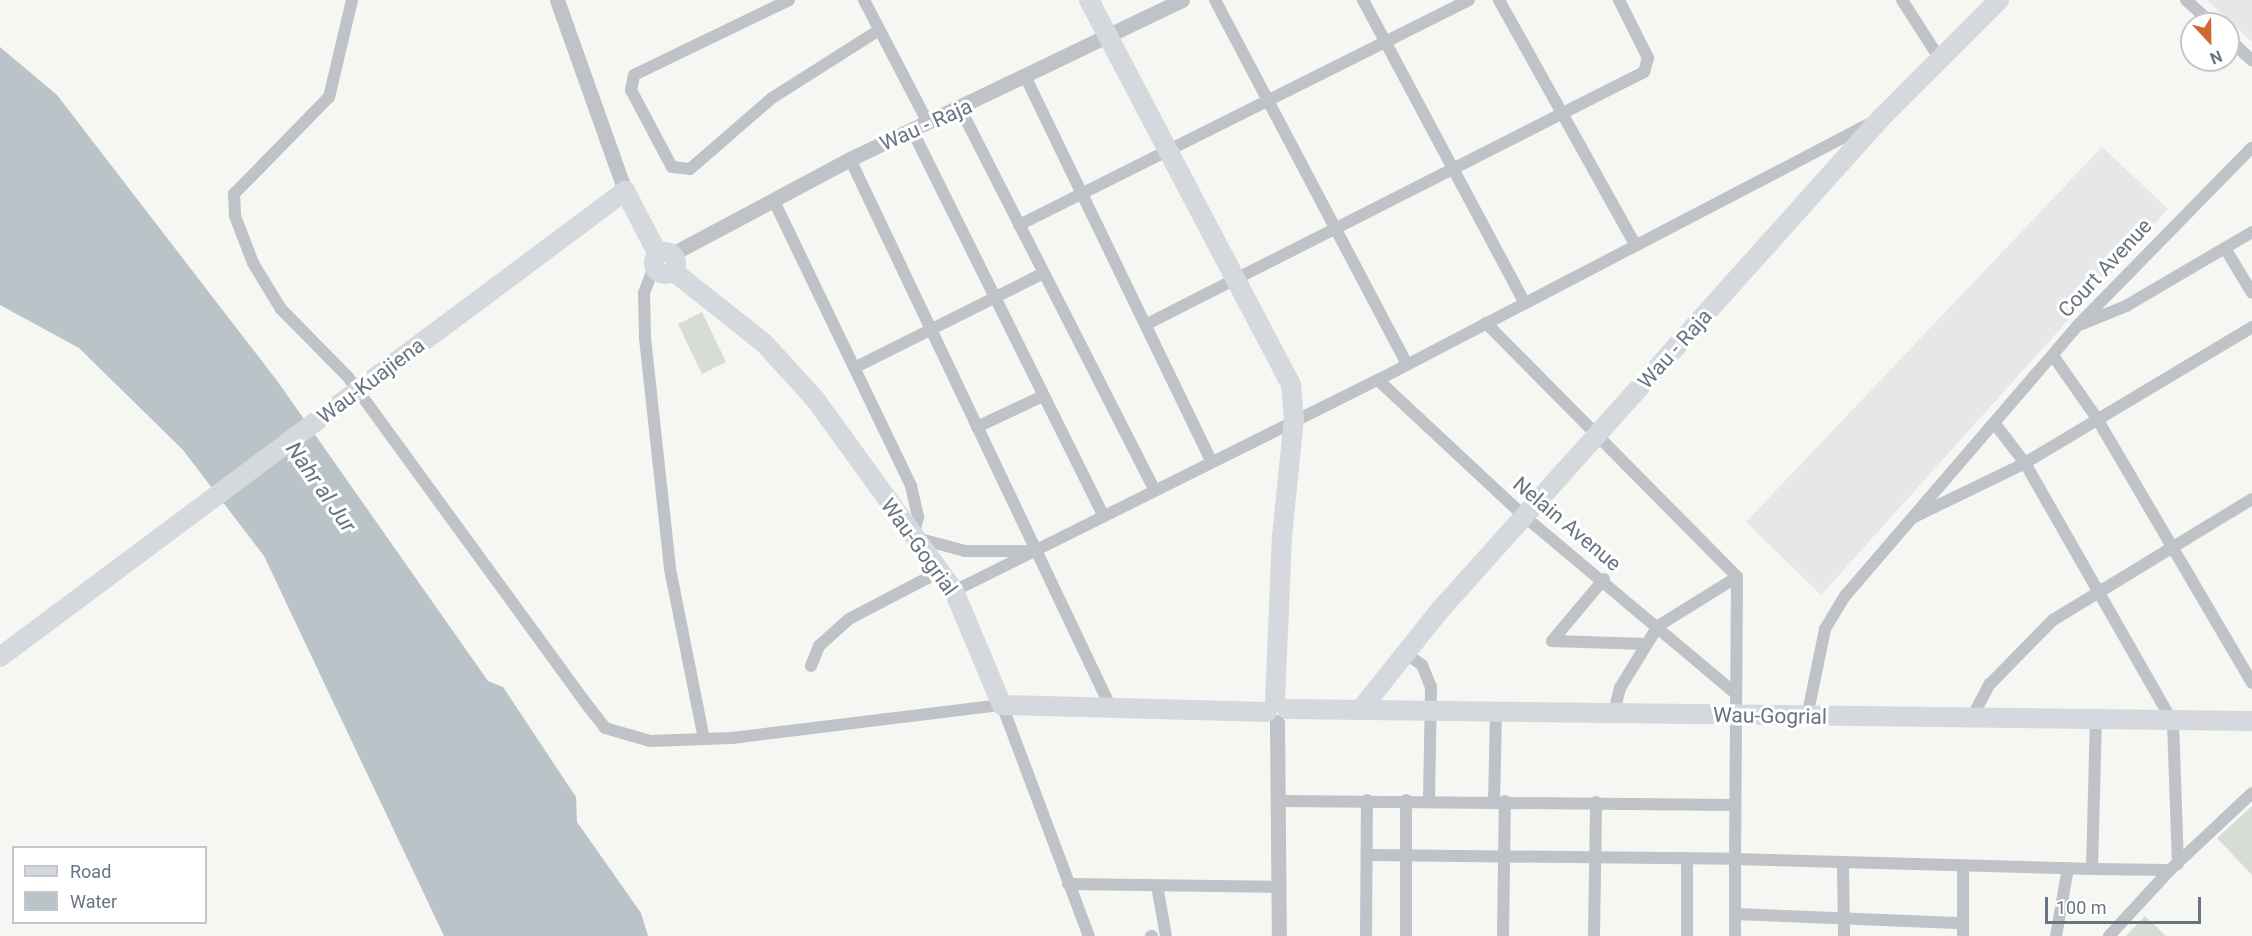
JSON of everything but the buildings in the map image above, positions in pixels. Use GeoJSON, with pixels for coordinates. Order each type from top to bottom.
{"type":"FeatureCollection","features":[{"type":"Feature","properties":{"kind":"main road"},"geometry":{"type":"LineString","coordinates":[[1089,0],[1286,367],[1294,418],[1282,536],[1277,711]]}},
{"type":"Feature","properties":{"kind":"main road","name":"Wau - Raja"},"geometry":{"type":"LineString","coordinates":[[1361,709],[1403,652],[1881,118],[1938,56],[1999,0]]}},
{"type":"Feature","properties":{"kind":"main road","name":"Wau-Gogrial"},"geometry":{"type":"LineString","coordinates":[[625,191],[664,261],[793,370],[937,573],[954,591],[1002,705],[1277,711],[1361,709],[2173,722],[2252,721]]}},
{"type":"Feature","properties":{"kind":"main road","name":"Wau-Kuajiena"},"geometry":{"type":"LineString","coordinates":[[0,657],[119,573],[625,191]]}},
{"type":"Feature","properties":{"kind":"street"},"geometry":{"type":"LineString","coordinates":[[352,0],[329,97],[234,194],[235,216],[253,263],[281,309],[348,377],[605,728],[650,741],[704,739],[1002,705],[1089,936]]}},
{"type":"Feature","properties":{"kind":"street"},"geometry":{"type":"LineString","coordinates":[[557,0],[625,191]]}},
{"type":"Feature","properties":{"kind":"street"},"geometry":{"type":"LineString","coordinates":[[789,0],[634,75],[631,90],[672,167],[690,169],[772,98],[879,30]]}},
{"type":"Feature","properties":{"kind":"street"},"geometry":{"type":"LineString","coordinates":[[864,0],[928,123]]}},
{"type":"Feature","properties":{"kind":"street","name":"Wau - Raja"},"geometry":{"type":"LineString","coordinates":[[664,261],[850,159],[961,110],[1182,0]]}},
{"type":"Feature","properties":{"kind":"street"},"geometry":{"type":"LineString","coordinates":[[1215,0],[1407,364]]}},
{"type":"Feature","properties":{"kind":"street"},"geometry":{"type":"LineString","coordinates":[[1363,0],[1524,301]]}},
{"type":"Feature","properties":{"kind":"street"},"geometry":{"type":"LineString","coordinates":[[1019,225],[1082,192],[1171,153],[1269,100],[1469,0]]}},
{"type":"Feature","properties":{"kind":"street"},"geometry":{"type":"LineString","coordinates":[[1499,0],[1635,244]]}},
{"type":"Feature","properties":{"kind":"street"},"geometry":{"type":"LineString","coordinates":[[1147,324],[1455,170],[1648,67],[1620,0]]}},
{"type":"Feature","properties":{"kind":"street"},"geometry":{"type":"LineString","coordinates":[[1902,0],[1938,56]]}},
{"type":"Feature","properties":{"kind":"street"},"geometry":{"type":"LineString","coordinates":[[2187,0],[2200,12]]}},
{"type":"Feature","properties":{"kind":"street"},"geometry":{"type":"LineString","coordinates":[[2240,49],[2252,60]]}},
{"type":"Feature","properties":{"kind":"street"},"geometry":{"type":"LineString","coordinates":[[1026,78],[1211,460]]}},
{"type":"Feature","properties":{"kind":"street"},"geometry":{"type":"LineString","coordinates":[[961,110],[1155,490]]}},
{"type":"Feature","properties":{"kind":"street"},"geometry":{"type":"LineString","coordinates":[[954,591],[1294,418],[1378,380],[1524,301],[1881,118]]}},
{"type":"Feature","properties":{"kind":"street"},"geometry":{"type":"LineString","coordinates":[[912,130],[1104,516]]}},
{"type":"Feature","properties":{"kind":"street","name":"Court Avenue"},"geometry":{"type":"LineString","coordinates":[[1807,717],[1825,629],[1845,596],[2054,357],[2077,326],[2252,147]]}},
{"type":"Feature","properties":{"kind":"street"},"geometry":{"type":"LineString","coordinates":[[850,159],[1111,708]]}},
{"type":"Feature","properties":{"kind":"street"},"geometry":{"type":"LineString","coordinates":[[774,201],[856,367],[911,486],[918,517],[913,537],[965,551],[1037,550]]}},
{"type":"Feature","properties":{"kind":"street"},"geometry":{"type":"LineString","coordinates":[[2077,326],[2126,306],[2252,232]]}},
{"type":"Feature","properties":{"kind":"street"},"geometry":{"type":"LineString","coordinates":[[2225,248],[2252,293]]}},
{"type":"Feature","properties":{"kind":"street"},"geometry":{"type":"LineString","coordinates":[[664,261],[644,293],[645,338],[670,569],[704,739]]}},
{"type":"Feature","properties":{"kind":"street"},"geometry":{"type":"LineString","coordinates":[[856,367],[1044,273]]}},
{"type":"Feature","properties":{"kind":"street"},"geometry":{"type":"LineString","coordinates":[[1486,323],[1600,433],[1737,577],[1741,601],[1735,693],[1735,936]]}},
{"type":"Feature","properties":{"kind":"street"},"geometry":{"type":"LineString","coordinates":[[1911,519],[2025,463],[2096,417],[2252,327]]}},
{"type":"Feature","properties":{"kind":"street"},"geometry":{"type":"LineString","coordinates":[[2054,357],[2096,417],[2252,683]]}},
{"type":"Feature","properties":{"kind":"street","name":"Nelain Avenue"},"geometry":{"type":"LineString","coordinates":[[1378,380],[1524,516],[1604,579],[1735,693]]}},
{"type":"Feature","properties":{"kind":"street"},"geometry":{"type":"LineString","coordinates":[[977,427],[1043,396]]}},
{"type":"Feature","properties":{"kind":"street"},"geometry":{"type":"LineString","coordinates":[[1995,424],[2025,463],[2173,722],[2174,867]]}},
{"type":"Feature","properties":{"kind":"street"},"geometry":{"type":"LineString","coordinates":[[1971,719],[1990,684],[2021,649],[2099,589],[2252,499]]}},
{"type":"Feature","properties":{"kind":"street"},"geometry":{"type":"LineString","coordinates":[[811,666],[819,646],[849,619],[937,573]]}},
{"type":"Feature","properties":{"kind":"street"},"geometry":{"type":"LineString","coordinates":[[1614,712],[1620,688],[1658,626],[1737,577]]}},
{"type":"Feature","properties":{"kind":"street"},"geometry":{"type":"LineString","coordinates":[[1604,579],[1552,641],[1647,644]]}},
{"type":"Feature","properties":{"kind":"street"},"geometry":{"type":"LineString","coordinates":[[1403,652],[1422,665],[1434,710],[1429,800]]}},
{"type":"Feature","properties":{"kind":"street"},"geometry":{"type":"LineString","coordinates":[[1277,711],[1282,801],[1279,936]]}},
{"type":"Feature","properties":{"kind":"street"},"geometry":{"type":"LineString","coordinates":[[1496,711],[1505,854],[1503,936]]}},
{"type":"Feature","properties":{"kind":"street"},"geometry":{"type":"LineString","coordinates":[[2092,869],[2096,720]]}},
{"type":"Feature","properties":{"kind":"street"},"geometry":{"type":"LineString","coordinates":[[2109,936],[2174,867],[2252,793]]}},
{"type":"Feature","properties":{"kind":"street"},"geometry":{"type":"LineString","coordinates":[[1366,936],[1367,800]]}},
{"type":"Feature","properties":{"kind":"street"},"geometry":{"type":"LineString","coordinates":[[1406,800],[1406,936]]}},
{"type":"Feature","properties":{"kind":"street"},"geometry":{"type":"LineString","coordinates":[[1282,801],[1429,800],[1734,805]]}},
{"type":"Feature","properties":{"kind":"street"},"geometry":{"type":"LineString","coordinates":[[1594,936],[1596,802]]}},
{"type":"Feature","properties":{"kind":"street"},"geometry":{"type":"LineString","coordinates":[[1368,855],[1505,854],[2092,869],[2174,867]]}},
{"type":"Feature","properties":{"kind":"street"},"geometry":{"type":"LineString","coordinates":[[1687,858],[1687,936]]}},
{"type":"Feature","properties":{"kind":"street"},"geometry":{"type":"LineString","coordinates":[[1844,864],[1844,936]]}},
{"type":"Feature","properties":{"kind":"street"},"geometry":{"type":"LineString","coordinates":[[1963,866],[1963,936]]}},
{"type":"Feature","properties":{"kind":"street"},"geometry":{"type":"LineString","coordinates":[[2056,936],[2068,868]]}},
{"type":"Feature","properties":{"kind":"street"},"geometry":{"type":"LineString","coordinates":[[1068,884],[1280,887]]}},
{"type":"Feature","properties":{"kind":"street"},"geometry":{"type":"LineString","coordinates":[[1156,886],[1166,936]]}},
{"type":"Feature","properties":{"kind":"street"},"geometry":{"type":"LineString","coordinates":[[1735,914],[1963,923]]}},
{"type":"Feature","properties":{"kind":"shaded area"},"geometry":{"type":"Polygon","coordinates":[[[2207,0],[2252,0],[2252,42],[2240,31],[2240,12],[2220,12],[2207,0]]]}},
{"type":"Feature","properties":{"kind":"shaded area"},"geometry":{"type":"Polygon","coordinates":[[[2102,147],[2168,209],[1821,595],[1746,522],[2102,147]]]}},
{"type":"Feature","properties":{"kind":"shaded area"},"geometry":{"type":"Polygon","coordinates":[[[702,312],[726,362],[702,374],[678,324],[702,312]]]}},
{"type":"Feature","properties":{"kind":"shaded area"},"geometry":{"type":"Polygon","coordinates":[[[2252,806],[2252,875],[2217,838],[2252,806]]]}},
{"type":"Feature","properties":{"kind":"shaded area"},"geometry":{"type":"Polygon","coordinates":[[[2145,916],[2166,936],[2126,936],[2145,916]]]}},
{"type":"Feature","properties":{"kind":"water","name":"Nahr al Jur"},"geometry":{"type":"Polygon","coordinates":[[[0,47],[57,95],[278,382],[488,681],[503,687],[576,797],[577,822],[641,913],[648,936],[444,936],[264,556],[183,450],[79,348],[0,305],[0,47]]]}}]}
